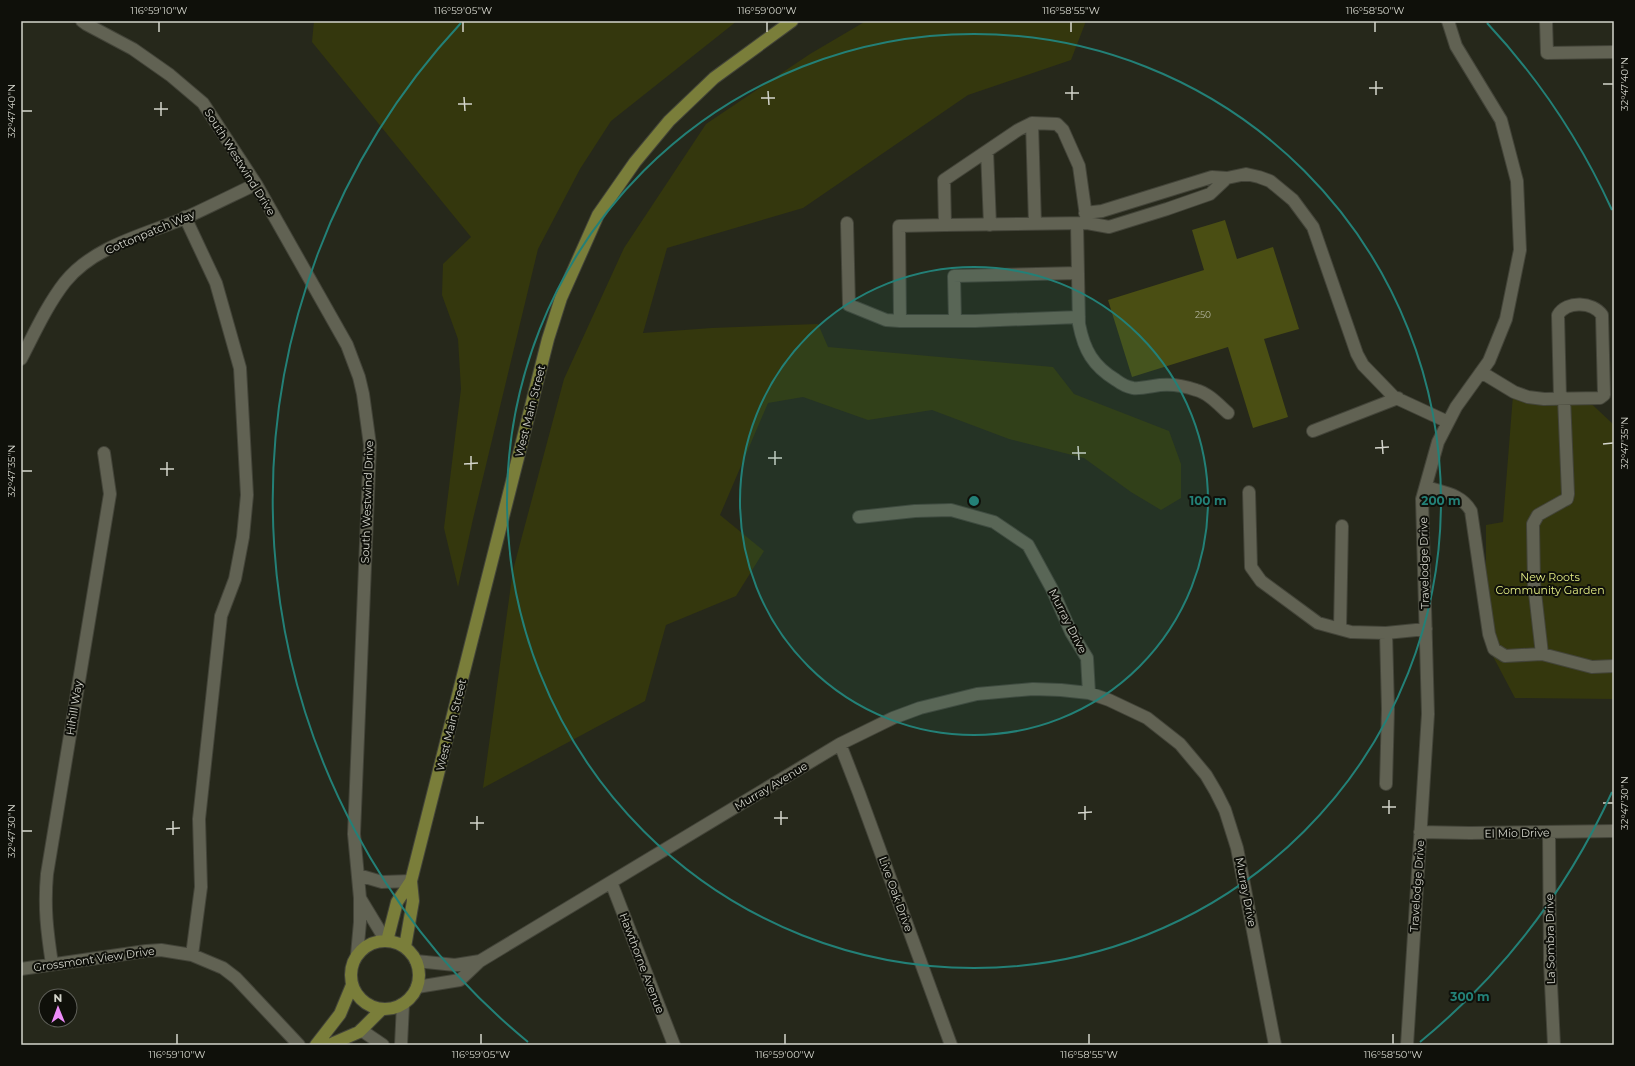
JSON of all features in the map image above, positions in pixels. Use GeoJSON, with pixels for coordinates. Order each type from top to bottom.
{"type":"FeatureCollection","features":[{"type":"Feature","properties":{"kind":"main road","name":"West Main Street"},"geometry":{"type":"LineString","coordinates":[[386,941],[397,902],[411,881],[548,339],[561,298],[582,250],[598,215],[635,162],[669,121],[714,78],[792,21]]}},
{"type":"Feature","properties":{"kind":"main road","name":"West Main Street"},"geometry":{"type":"LineString","coordinates":[[405,947],[413,901],[411,881]]}},
{"type":"Feature","properties":{"kind":"main road"},"geometry":{"type":"LineString","coordinates":[[386,941],[397,943],[405,947],[416,961],[420,975],[418,986],[412,996],[403,1004],[393,1008],[382,1009],[369,1005],[358,997],[352,985],[351,969],[357,955],[370,944],[386,941]]}},
{"type":"Feature","properties":{"kind":"main road"},"geometry":{"type":"LineString","coordinates":[[316,1045],[340,1014],[352,985]]}},
{"type":"Feature","properties":{"kind":"main road"},"geometry":{"type":"LineString","coordinates":[[329,1045],[361,1030],[382,1009]]}},
{"type":"Feature","properties":{"kind":"street","name":"South Westwind Drive"},"geometry":{"type":"LineString","coordinates":[[82,21],[134,49],[170,75],[203,103],[256,184],[347,345],[359,377],[366,412],[370,445],[354,834],[360,898],[360,922],[357,955]]}},
{"type":"Feature","properties":{"kind":"street","name":"Travelodge Drive"},"geometry":{"type":"LineString","coordinates":[[1407,1045],[1428,714],[1422,499],[1438,442],[1456,407],[1488,361],[1506,319],[1520,250],[1517,182],[1501,120],[1456,46],[1448,21]]}},
{"type":"Feature","properties":{"kind":"street"},"geometry":{"type":"LineString","coordinates":[[1546,21],[1547,53],[1614,52]]}},
{"type":"Feature","properties":{"kind":"street"},"geometry":{"type":"LineString","coordinates":[[1032,123],[1035,224]]}},
{"type":"Feature","properties":{"kind":"street"},"geometry":{"type":"LineString","coordinates":[[944,225],[944,180],[1018,130],[1032,123],[1057,124],[1063,130],[1079,166],[1083,220],[1078,273],[1079,317],[1082,339],[1088,354],[1107,375],[1133,388],[1162,385],[1197,390],[1210,397],[1228,413]]}},
{"type":"Feature","properties":{"kind":"street"},"geometry":{"type":"LineString","coordinates":[[987,151],[990,225]]}},
{"type":"Feature","properties":{"kind":"street"},"geometry":{"type":"LineString","coordinates":[[1083,220],[1102,211],[1212,177],[1227,178],[1246,174],[1270,181],[1293,200],[1313,226],[1357,354],[1363,365],[1394,397],[1448,422]]}},
{"type":"Feature","properties":{"kind":"street"},"geometry":{"type":"LineString","coordinates":[[900,321],[899,226],[1035,224],[1083,220],[1109,227],[1210,194],[1227,178]]}},
{"type":"Feature","properties":{"kind":"street","name":"Cottonpatch Way"},"geometry":{"type":"LineString","coordinates":[[21,359],[38,326],[65,282],[88,261],[114,245],[185,217],[256,184]]}},
{"type":"Feature","properties":{"kind":"street"},"geometry":{"type":"LineString","coordinates":[[185,217],[216,283],[240,368],[247,495],[243,537],[235,579],[222,616],[199,819],[201,887],[192,955]]}},
{"type":"Feature","properties":{"kind":"street"},"geometry":{"type":"LineString","coordinates":[[847,223],[849,305],[886,320],[955,321],[1079,317]]}},
{"type":"Feature","properties":{"kind":"street"},"geometry":{"type":"LineString","coordinates":[[955,321],[954,276],[1078,273]]}},
{"type":"Feature","properties":{"kind":"street"},"geometry":{"type":"LineString","coordinates":[[1481,372],[1514,392],[1528,397],[1544,399],[1562,398],[1600,398],[1604,394],[1602,315],[1598,309],[1591,305],[1568,306],[1562,309],[1558,315],[1562,398],[1568,494],[1567,499],[1563,502],[1538,515],[1533,524],[1534,584],[1542,654]]}},
{"type":"Feature","properties":{"kind":"street"},"geometry":{"type":"LineString","coordinates":[[1313,431],[1398,398]]}},
{"type":"Feature","properties":{"kind":"street","name":"Hihill Way"},"geometry":{"type":"LineString","coordinates":[[52,964],[44,898],[110,494],[104,453]]}},
{"type":"Feature","properties":{"kind":"street"},"geometry":{"type":"LineString","coordinates":[[1426,487],[1458,497],[1466,503],[1472,511],[1489,634],[1494,649],[1506,656],[1542,654],[1592,666],[1614,666]]}},
{"type":"Feature","properties":{"kind":"street"},"geometry":{"type":"LineString","coordinates":[[1249,492],[1251,567],[1262,581],[1318,623],[1351,632],[1386,633],[1426,629]]}},
{"type":"Feature","properties":{"kind":"street","name":"Murray Drive"},"geometry":{"type":"LineString","coordinates":[[859,517],[915,511],[951,510],[994,522],[1028,545],[1052,589],[1071,632],[1087,658],[1089,693],[1128,708],[1164,730],[1194,759],[1216,792],[1225,810],[1238,848],[1275,1045]]}},
{"type":"Feature","properties":{"kind":"street"},"geometry":{"type":"LineString","coordinates":[[1340,629],[1342,526]]}},
{"type":"Feature","properties":{"kind":"street"},"geometry":{"type":"LineString","coordinates":[[1386,633],[1388,709],[1386,784]]}},
{"type":"Feature","properties":{"kind":"street","name":"Murray Avenue"},"geometry":{"type":"LineString","coordinates":[[418,986],[460,980],[480,961],[840,744],[893,718],[920,708],[977,694],[1033,689],[1089,693]]}},
{"type":"Feature","properties":{"kind":"street","name":"Live Oak Drive"},"geometry":{"type":"LineString","coordinates":[[840,744],[862,800],[951,1045]]}},
{"type":"Feature","properties":{"kind":"street","name":"El Mio Drive"},"geometry":{"type":"LineString","coordinates":[[1420,832],[1549,833],[1614,831]]}},
{"type":"Feature","properties":{"kind":"street","name":"La Sombra Drive"},"geometry":{"type":"LineString","coordinates":[[1549,833],[1550,963],[1554,1045]]}},
{"type":"Feature","properties":{"kind":"street"},"geometry":{"type":"LineString","coordinates":[[358,875],[382,882],[411,881]]}},
{"type":"Feature","properties":{"kind":"street","name":"Hawthorne Avenue"},"geometry":{"type":"LineString","coordinates":[[611,882],[674,1045]]}},
{"type":"Feature","properties":{"kind":"street","name":"South Westwind Drive"},"geometry":{"type":"LineString","coordinates":[[360,898],[386,941]]}},
{"type":"Feature","properties":{"kind":"street","name":"Grossmont View Drive"},"geometry":{"type":"LineString","coordinates":[[21,969],[146,951],[161,950],[192,955],[223,968],[236,978],[299,1045]]}},
{"type":"Feature","properties":{"kind":"street","name":"Murray Avenue"},"geometry":{"type":"LineString","coordinates":[[416,961],[455,965],[480,961]]}},
{"type":"Feature","properties":{"kind":"street"},"geometry":{"type":"LineString","coordinates":[[401,1045],[403,1004]]}},
{"type":"Feature","properties":{"kind":"street"},"geometry":{"type":"LineString","coordinates":[[361,1030],[383,1045]]}},
{"type":"Feature","properties":{"kind":"green space"},"geometry":{"type":"Polygon","coordinates":[[[314,21],[737,21],[611,121],[580,169],[538,249],[458,587],[444,528],[461,389],[458,339],[442,295],[443,264],[471,237],[312,42],[314,21]]]}},
{"type":"Feature","properties":{"kind":"green space"},"geometry":{"type":"Polygon","coordinates":[[[866,21],[1086,21],[1071,60],[968,95],[803,208],[667,248],[643,333],[712,328],[818,324],[828,347],[1053,367],[1074,394],[1169,431],[1181,464],[1181,498],[1161,510],[1131,492],[1084,458],[1009,439],[932,410],[868,420],[803,397],[768,403],[720,515],[764,551],[736,596],[666,625],[645,701],[483,788],[513,570],[564,379],[624,248],[706,124],[810,54],[866,21]]]}},
{"type":"Feature","properties":{"kind":"green space","name":"New Roots Community Garden"},"geometry":{"type":"Polygon","coordinates":[[[1513,395],[1582,395],[1614,425],[1614,699],[1515,698],[1486,643],[1486,525],[1503,522],[1513,395]]]}},
{"type":"Feature","properties":{"kind":"building"},"geometry":{"type":"Polygon","coordinates":[[[1225,220],[1237,259],[1273,247],[1299,329],[1264,339],[1288,417],[1253,428],[1228,347],[1132,377],[1108,300],[1204,270],[1192,230],[1225,220]]]}}]}
